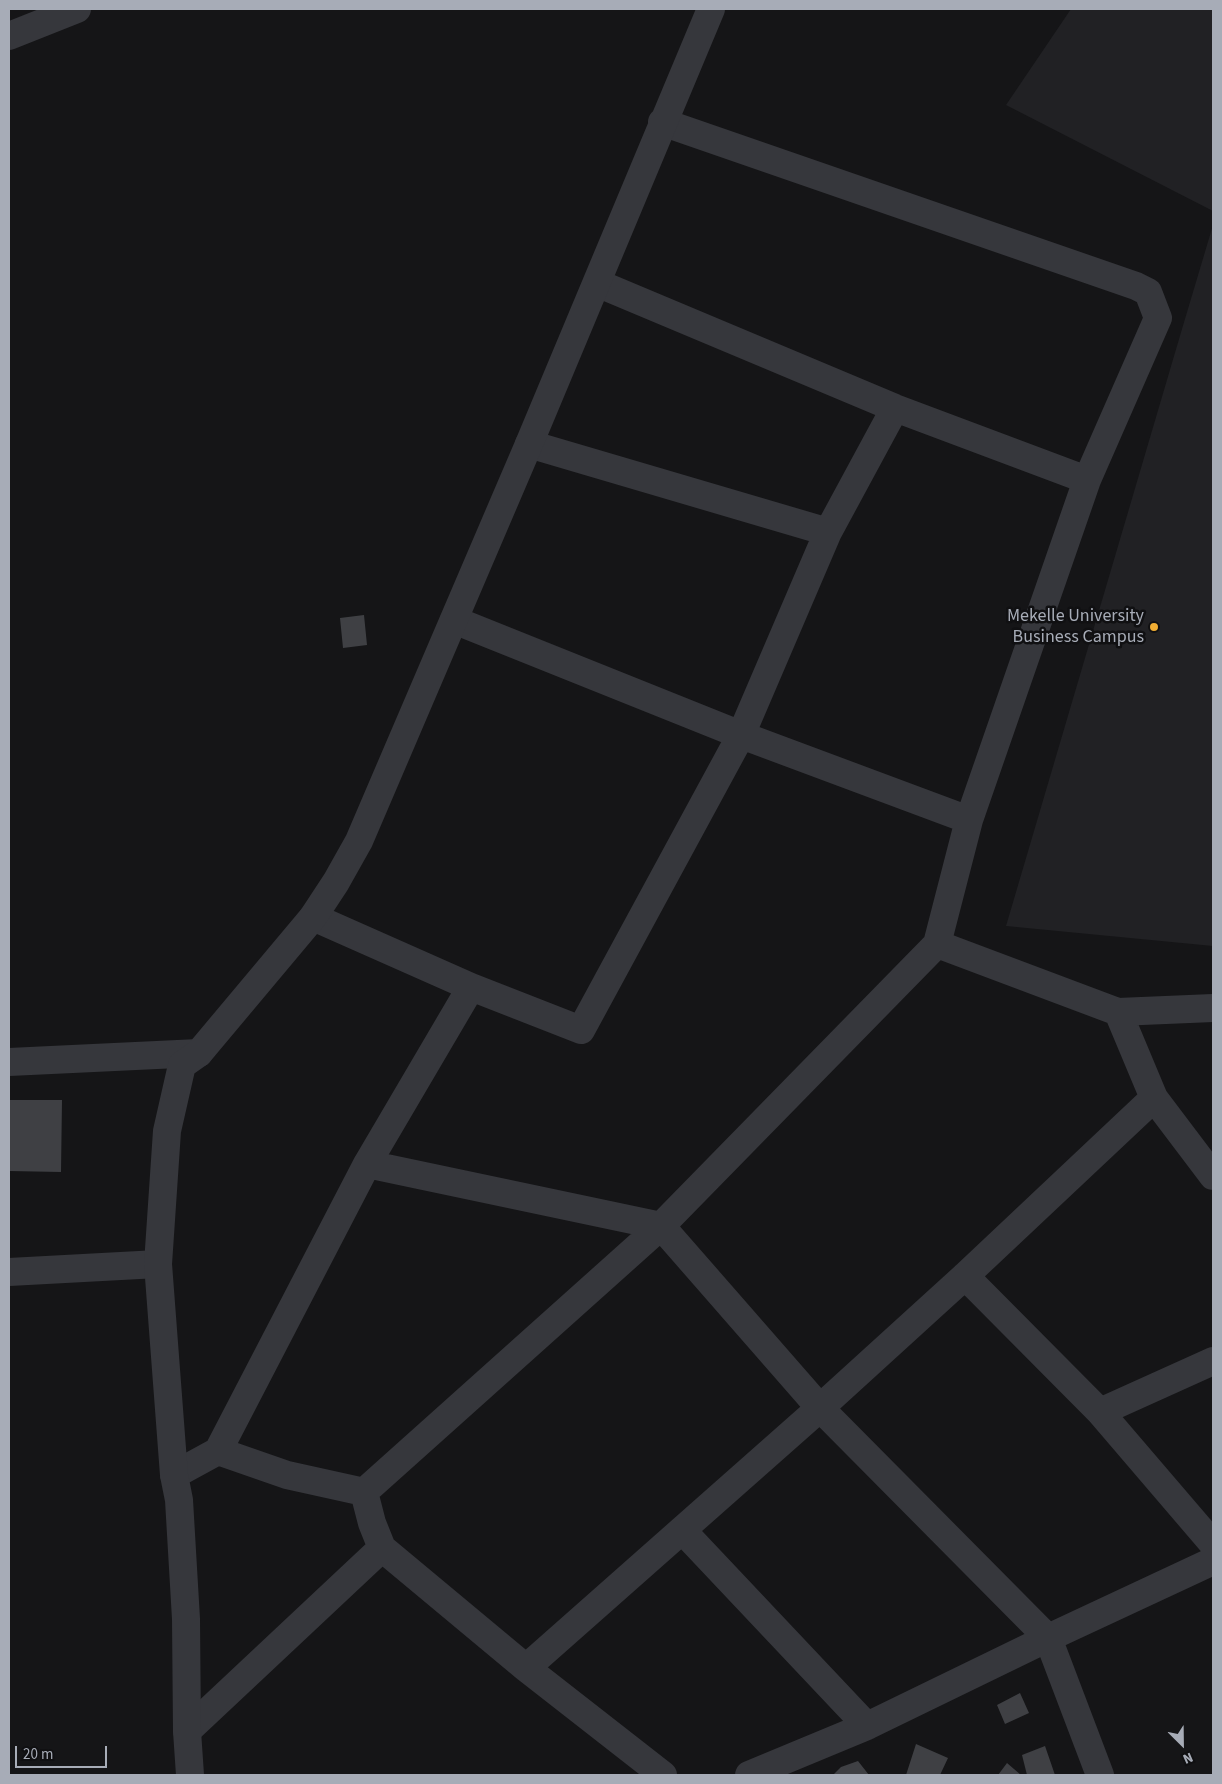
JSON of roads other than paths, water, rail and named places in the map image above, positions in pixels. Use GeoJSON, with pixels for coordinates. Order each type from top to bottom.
{"type":"FeatureCollection","features":[{"type":"Feature","properties":{"kind":"street"},"geometry":{"type":"LineString","coordinates":[[9,36],[77,9]]}},
{"type":"Feature","properties":{"kind":"street"},"geometry":{"type":"LineString","coordinates":[[190,1775],[187,1731],[186,1619],[158,1264],[167,1131],[182,1065],[199,1053],[313,917],[336,882],[359,841],[529,444],[662,122],[711,9]]}},
{"type":"Feature","properties":{"kind":"street"},"geometry":{"type":"LineString","coordinates":[[364,1492],[661,1226],[937,944],[969,820],[1087,480],[1158,318],[1155,304],[1148,292],[1127,283],[662,122]]}},
{"type":"Feature","properties":{"kind":"street"},"geometry":{"type":"LineString","coordinates":[[597,283],[895,408],[1087,480]]}},
{"type":"Feature","properties":{"kind":"street"},"geometry":{"type":"LineString","coordinates":[[313,917],[472,987],[581,1030],[741,735],[828,532],[895,408]]}},
{"type":"Feature","properties":{"kind":"street"},"geometry":{"type":"LineString","coordinates":[[529,444],[828,532]]}},
{"type":"Feature","properties":{"kind":"street"},"geometry":{"type":"LineString","coordinates":[[454,620],[741,735],[969,820]]}},
{"type":"Feature","properties":{"kind":"street"},"geometry":{"type":"LineString","coordinates":[[937,944],[1118,1012],[1213,1008]]}},
{"type":"Feature","properties":{"kind":"street"},"geometry":{"type":"LineString","coordinates":[[174,1475],[218,1450],[367,1164],[472,987]]}},
{"type":"Feature","properties":{"kind":"street"},"geometry":{"type":"LineString","coordinates":[[1118,1012],[1154,1098],[1213,1176]]}},
{"type":"Feature","properties":{"kind":"street"},"geometry":{"type":"LineString","coordinates":[[9,1062],[199,1053]]}},
{"type":"Feature","properties":{"kind":"street"},"geometry":{"type":"LineString","coordinates":[[526,1668],[820,1408],[1154,1098]]}},
{"type":"Feature","properties":{"kind":"street"},"geometry":{"type":"LineString","coordinates":[[367,1164],[661,1226],[820,1408],[1048,1638],[1100,1775]]}},
{"type":"Feature","properties":{"kind":"street"},"geometry":{"type":"LineString","coordinates":[[9,1272],[158,1264]]}},
{"type":"Feature","properties":{"kind":"street"},"geometry":{"type":"LineString","coordinates":[[964,1276],[1100,1412],[1213,1544]]}},
{"type":"Feature","properties":{"kind":"street"},"geometry":{"type":"LineString","coordinates":[[1100,1412],[1213,1361]]}},
{"type":"Feature","properties":{"kind":"street"},"geometry":{"type":"LineString","coordinates":[[218,1450],[287,1475],[364,1492]]}},
{"type":"Feature","properties":{"kind":"street"},"geometry":{"type":"LineString","coordinates":[[364,1492],[372,1523],[382,1548],[526,1668],[663,1775]]}},
{"type":"Feature","properties":{"kind":"street"},"geometry":{"type":"LineString","coordinates":[[682,1530],[867,1726]]}},
{"type":"Feature","properties":{"kind":"street"},"geometry":{"type":"LineString","coordinates":[[187,1731],[382,1548]]}},
{"type":"Feature","properties":{"kind":"street"},"geometry":{"type":"LineString","coordinates":[[749,1775],[867,1726],[1048,1638],[1213,1561]]}},
{"type":"Feature","properties":{"kind":"place","name":"Mekelle University Business Campus"},"geometry":{"type":"Point","coordinates":[1154,627]}}]}
